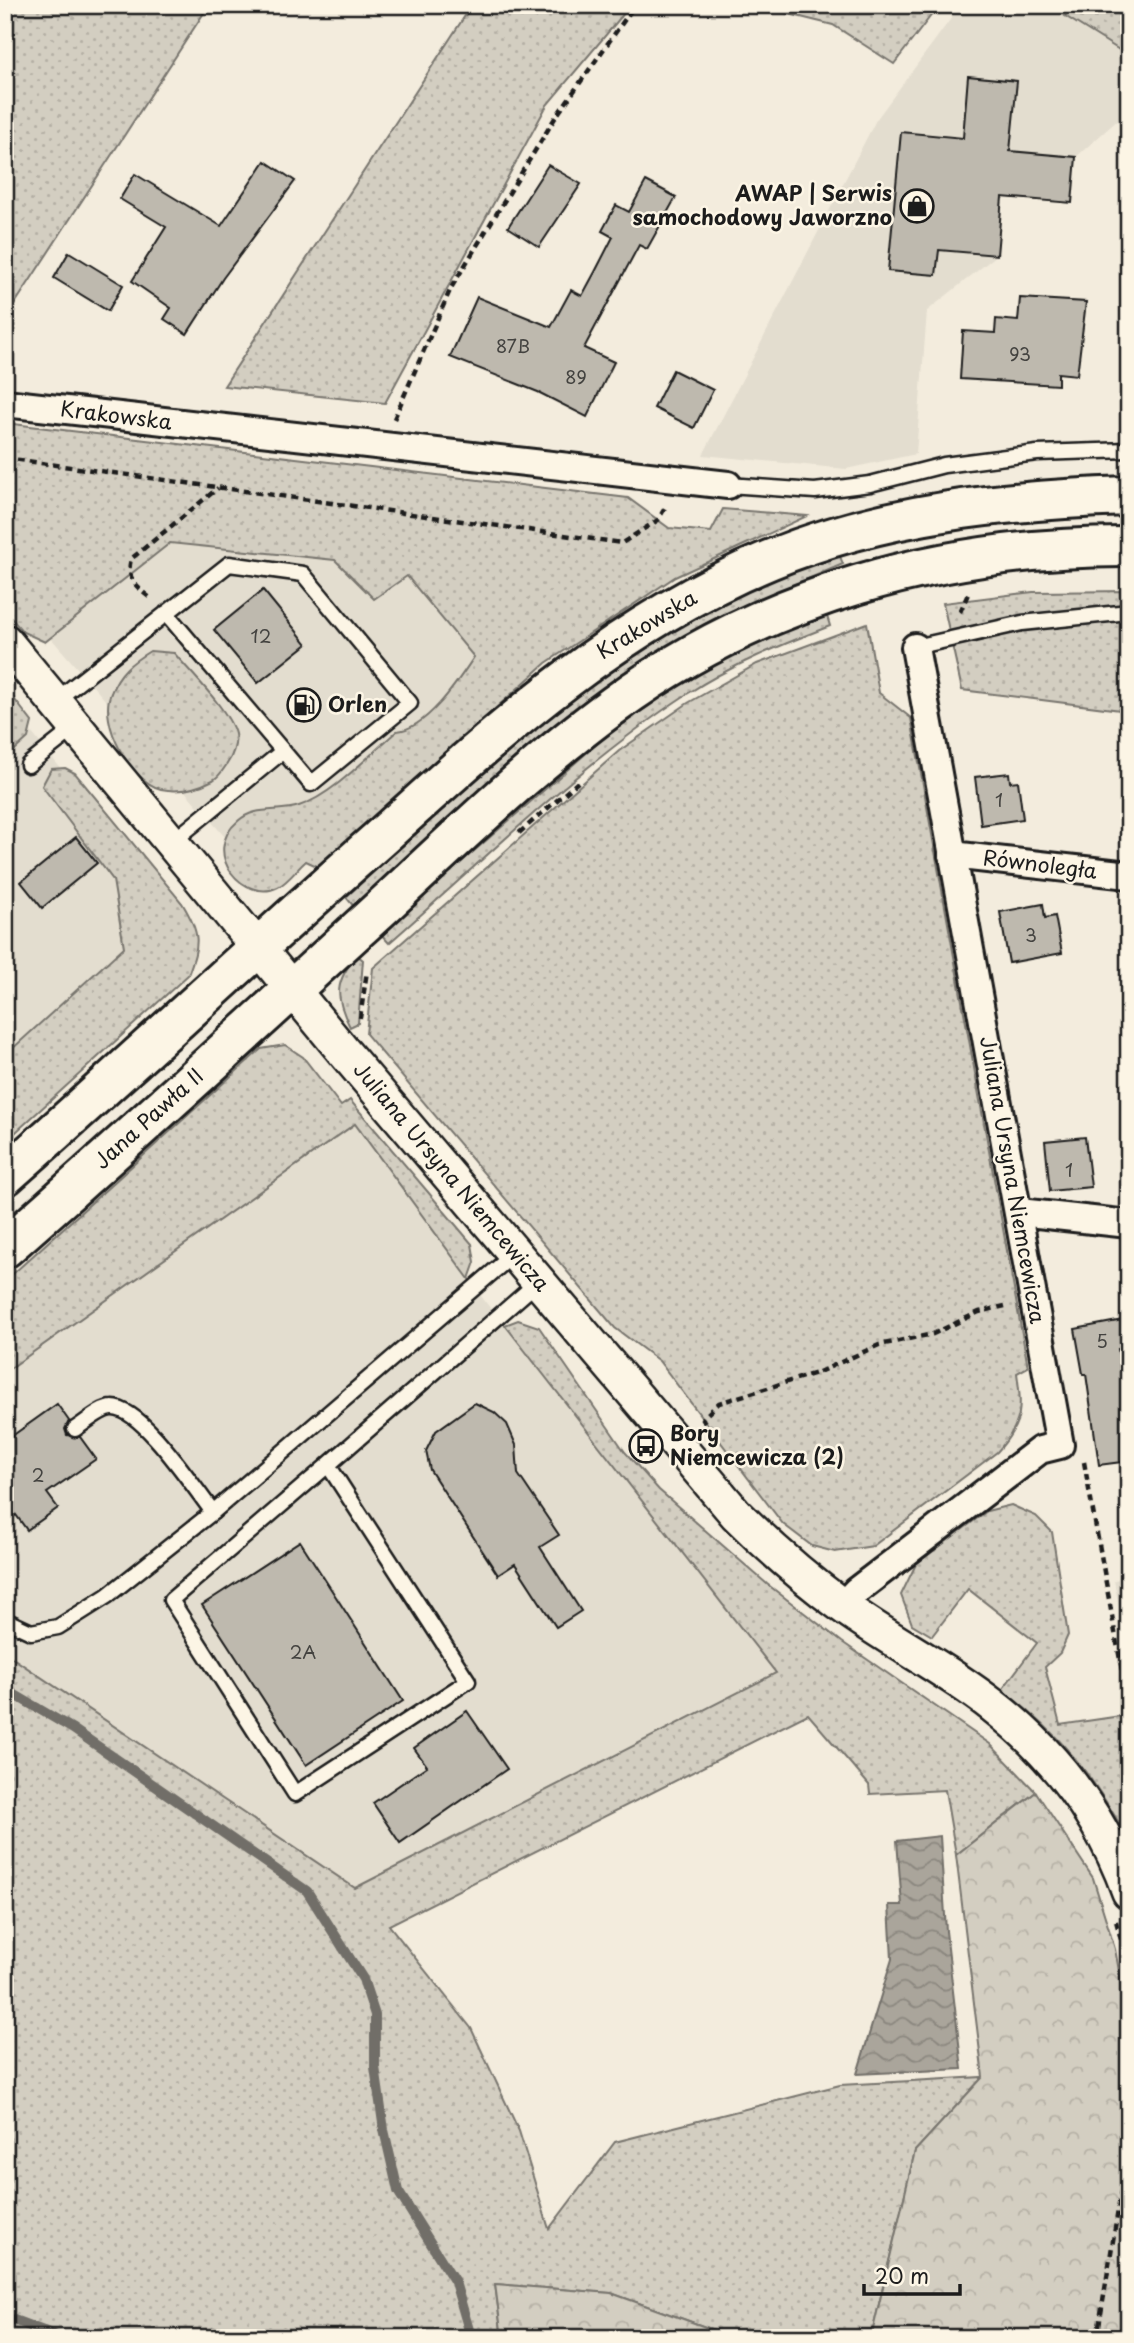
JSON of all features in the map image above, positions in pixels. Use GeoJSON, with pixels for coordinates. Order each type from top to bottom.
{"type":"FeatureCollection","features":[{"type":"Feature","properties":{"kind":"main road","name":"Krakowska"},"geometry":{"type":"LineString","coordinates":[[258,948],[491,738],[558,683],[614,642],[673,607],[770,559],[867,527],[932,513],[1023,500],[1129,496]]}},
{"type":"Feature","properties":{"kind":"main road"},"geometry":{"type":"LineString","coordinates":[[292,989],[587,724],[699,650],[779,611],[895,572],[1014,552],[1129,547]]}},
{"type":"Feature","properties":{"kind":"main road"},"geometry":{"type":"LineString","coordinates":[[5,1176],[258,948]]}},
{"type":"Feature","properties":{"kind":"main road","name":"Jana Pawła II"},"geometry":{"type":"LineString","coordinates":[[5,1248],[292,989]]}},
{"type":"Feature","properties":{"kind":"street","name":"Krakowska"},"geometry":{"type":"LineString","coordinates":[[5,403],[728,485]]}},
{"type":"Feature","properties":{"kind":"street"},"geometry":{"type":"LineString","coordinates":[[7,647],[55,701],[258,948]]}},
{"type":"Feature","properties":{"kind":"street","name":"Juliana Ursyna Niemcewicza"},"geometry":{"type":"LineString","coordinates":[[842,1606],[856,1591],[1040,1450],[1060,1445],[915,647]]}},
{"type":"Feature","properties":{"kind":"street","name":"Równoległa"},"geometry":{"type":"LineString","coordinates":[[952,855],[1129,875]]}},
{"type":"Feature","properties":{"kind":"street","name":"Juliana Ursyna Niemcewicza"},"geometry":{"type":"LineString","coordinates":[[258,948],[736,1514],[786,1561],[842,1606],[993,1706],[1041,1749],[1097,1820],[1122,1906]]}},
{"type":"Feature","properties":{"kind":"street"},"geometry":{"type":"LineString","coordinates":[[1019,1212],[1129,1224]]}},
{"type":"Feature","properties":{"kind":"lane"},"geometry":{"type":"LineString","coordinates":[[728,485],[815,491],[870,484],[944,465],[1037,453],[1129,450]]}},
{"type":"Feature","properties":{"kind":"lane"},"geometry":{"type":"LineString","coordinates":[[55,701],[166,613],[229,564],[303,574],[410,703],[311,784],[166,613]]}},
{"type":"Feature","properties":{"kind":"lane"},"geometry":{"type":"LineString","coordinates":[[915,647],[1022,623],[1129,612]]}},
{"type":"Feature","properties":{"kind":"lane"},"geometry":{"type":"LineString","coordinates":[[28,765],[76,727]]}},
{"type":"Feature","properties":{"kind":"lane"},"geometry":{"type":"LineString","coordinates":[[171,843],[283,751]]}},
{"type":"Feature","properties":{"kind":"lane"},"geometry":{"type":"LineString","coordinates":[[5,1620],[31,1632],[58,1627],[107,1596],[213,1512],[515,1253]]}},
{"type":"Feature","properties":{"kind":"lane"},"geometry":{"type":"LineString","coordinates":[[328,1465],[468,1681],[295,1794],[171,1600],[539,1281]]}},
{"type":"Feature","properties":{"kind":"lane"},"geometry":{"type":"LineString","coordinates":[[75,1429],[109,1407],[126,1409],[142,1422],[213,1512]]}},
{"type":"Feature","properties":{"kind":"path"},"geometry":{"type":"LineString","coordinates":[[386,446],[392,421],[451,288],[555,118],[635,5]]}},
{"type":"Feature","properties":{"kind":"path"},"geometry":{"type":"LineString","coordinates":[[5,458],[622,543],[658,520],[682,480]]}},
{"type":"Feature","properties":{"kind":"path"},"geometry":{"type":"LineString","coordinates":[[166,613],[134,585],[128,569],[131,559],[219,487]]}},
{"type":"Feature","properties":{"kind":"path"},"geometry":{"type":"LineString","coordinates":[[957,596],[982,592]]}},
{"type":"Feature","properties":{"kind":"path"},"geometry":{"type":"LineString","coordinates":[[512,840],[584,777]]}},
{"type":"Feature","properties":{"kind":"path"},"geometry":{"type":"LineString","coordinates":[[361,1027],[361,992],[368,968],[373,962]]}},
{"type":"Feature","properties":{"kind":"path"},"geometry":{"type":"LineString","coordinates":[[702,1419],[719,1403],[819,1372],[879,1345],[933,1334],[979,1312],[1034,1298]]}},
{"type":"Feature","properties":{"kind":"path"},"geometry":{"type":"LineString","coordinates":[[1122,1906],[1129,1968]]}},
{"type":"Feature","properties":{"kind":"path"},"geometry":{"type":"LineString","coordinates":[[1097,2338],[1129,2143]]}},
{"type":"Feature","properties":{"kind":"shaded area"},"geometry":{"type":"Polygon","coordinates":[[[961,5],[1048,5],[1129,56],[1129,110],[1076,157],[1072,203],[1003,197],[997,255],[927,311],[916,454],[846,469],[703,455],[876,120],[961,5]]]}},
{"type":"Feature","properties":{"kind":"shaded area"},"geometry":{"type":"Polygon","coordinates":[[[5,522],[582,588],[253,869],[22,605],[5,522]]]}},
{"type":"Feature","properties":{"kind":"shaded area"},"geometry":{"type":"Polygon","coordinates":[[[5,700],[150,878],[161,953],[5,1091],[5,700]]]}},
{"type":"Feature","properties":{"kind":"shaded area"},"geometry":{"type":"Polygon","coordinates":[[[355,1124],[484,1300],[776,1672],[355,1888],[5,1653],[5,1372],[355,1124]]]}},
{"type":"Feature","properties":{"kind":"shaded area"},"geometry":{"type":"Polygon","coordinates":[[[1129,1577],[1129,1662],[1114,1580],[1129,1577]]]}},
{"type":"Feature","properties":{"kind":"green space"},"geometry":{"type":"Polygon","coordinates":[[[5,5],[209,5],[5,319],[5,5]]]}},
{"type":"Feature","properties":{"kind":"green space"},"geometry":{"type":"Polygon","coordinates":[[[472,5],[631,5],[547,105],[385,403],[224,386],[472,5]]]}},
{"type":"Feature","properties":{"kind":"green space"},"geometry":{"type":"Polygon","coordinates":[[[752,5],[939,5],[894,64],[833,25],[752,5]]]}},
{"type":"Feature","properties":{"kind":"green space"},"geometry":{"type":"Polygon","coordinates":[[[1073,5],[1129,5],[1129,56],[1065,16],[1073,5]]]}},
{"type":"Feature","properties":{"kind":"green space"},"geometry":{"type":"Polygon","coordinates":[[[5,423],[628,498],[669,528],[711,532],[723,509],[807,516],[675,577],[546,663],[319,867],[306,861],[282,885],[265,890],[241,882],[231,873],[225,861],[223,848],[227,834],[238,821],[259,811],[299,806],[325,793],[397,731],[419,722],[430,713],[451,690],[474,657],[407,576],[374,599],[335,560],[170,543],[45,642],[23,632],[5,611],[5,423]]]}},
{"type":"Feature","properties":{"kind":"green space"},"geometry":{"type":"Polygon","coordinates":[[[839,554],[843,564],[714,619],[641,661],[561,721],[355,908],[346,897],[518,742],[609,671],[707,609],[772,579],[839,554]]]}},
{"type":"Feature","properties":{"kind":"green space"},"geometry":{"type":"Polygon","coordinates":[[[1129,591],[1129,711],[962,690],[943,603],[1033,592],[1129,591]]]}},
{"type":"Feature","properties":{"kind":"green space"},"geometry":{"type":"Polygon","coordinates":[[[826,613],[830,626],[721,674],[647,722],[534,813],[389,943],[380,933],[606,736],[683,682],[760,640],[826,613]]]}},
{"type":"Feature","properties":{"kind":"green space"},"geometry":{"type":"Polygon","coordinates":[[[867,623],[879,693],[911,718],[1028,1367],[1017,1373],[1019,1415],[1012,1433],[997,1452],[873,1546],[835,1552],[812,1546],[783,1524],[659,1361],[615,1328],[366,1034],[373,968],[619,751],[688,703],[757,664],[867,623]]]}},
{"type":"Feature","properties":{"kind":"green space"},"geometry":{"type":"Polygon","coordinates":[[[150,651],[174,653],[217,703],[235,734],[234,750],[224,769],[215,779],[200,786],[175,791],[149,784],[128,763],[113,734],[108,705],[114,686],[127,668],[150,651]]]}},
{"type":"Feature","properties":{"kind":"green space"},"geometry":{"type":"Polygon","coordinates":[[[5,687],[32,722],[28,738],[5,759],[5,687]]]}},
{"type":"Feature","properties":{"kind":"green space"},"geometry":{"type":"Polygon","coordinates":[[[65,768],[75,773],[182,903],[193,923],[197,939],[195,955],[188,975],[5,1142],[5,1050],[10,1051],[124,947],[113,880],[42,786],[51,769],[65,768]]]}},
{"type":"Feature","properties":{"kind":"green space"},"geometry":{"type":"Polygon","coordinates":[[[357,955],[363,960],[358,1023],[350,1027],[341,1006],[339,989],[344,973],[357,955]]]}},
{"type":"Feature","properties":{"kind":"green space"},"geometry":{"type":"Polygon","coordinates":[[[285,1045],[303,1057],[341,1106],[350,1100],[472,1244],[475,1262],[469,1279],[355,1124],[5,1372],[5,1281],[261,1049],[285,1045]]]}},
{"type":"Feature","properties":{"kind":"green space"},"geometry":{"type":"Polygon","coordinates":[[[518,1320],[539,1327],[625,1452],[659,1490],[767,1584],[842,1642],[990,1744],[1036,1792],[956,1855],[945,1790],[870,1794],[869,1785],[808,1714],[389,1925],[471,2028],[519,2131],[549,2229],[615,2142],[840,2085],[983,2077],[915,2151],[871,2338],[736,2338],[611,2293],[495,2284],[502,2338],[5,2338],[5,1653],[355,1888],[776,1673],[505,1325],[518,1320]]]}},
{"type":"Feature","properties":{"kind":"green space"},"geometry":{"type":"Polygon","coordinates":[[[1011,1505],[1036,1516],[1052,1532],[1068,1635],[1060,1653],[1045,1667],[1060,1725],[1121,1716],[1129,1757],[1129,1840],[1102,1795],[1059,1740],[1002,1690],[1037,1643],[968,1589],[932,1636],[912,1624],[901,1595],[916,1564],[987,1511],[1011,1505]]]}},
{"type":"Feature","properties":{"kind":"green space"},"geometry":{"type":"Polygon","coordinates":[[[1036,1792],[1093,1878],[1115,1949],[1129,2025],[1129,2338],[871,2338],[915,2151],[983,2077],[956,1855],[1036,1792]]]}},
{"type":"Feature","properties":{"kind":"green space"},"geometry":{"type":"Polygon","coordinates":[[[495,2284],[611,2293],[736,2338],[502,2338],[495,2284]]]}},
{"type":"Feature","properties":{"kind":"water"},"geometry":{"type":"Polygon","coordinates":[[[940,1836],[946,1931],[962,2069],[857,2074],[892,1959],[889,1905],[902,1905],[897,1841],[940,1836]]]}},
{"type":"Feature","properties":{"kind":"building"},"geometry":{"type":"Polygon","coordinates":[[[968,76],[1017,81],[1010,151],[1076,157],[1072,203],[1002,197],[997,255],[939,250],[936,275],[888,271],[901,132],[963,138],[968,76]]]}},
{"type":"Feature","properties":{"kind":"building"},"geometry":{"type":"Polygon","coordinates":[[[265,161],[295,181],[223,278],[187,334],[164,319],[171,308],[132,281],[166,227],[120,199],[135,174],[221,226],[265,161]]]}},
{"type":"Feature","properties":{"kind":"building"},"geometry":{"type":"Polygon","coordinates":[[[548,165],[581,184],[539,247],[508,227],[548,165]]]}},
{"type":"Feature","properties":{"kind":"building"},"geometry":{"type":"Polygon","coordinates":[[[646,181],[676,197],[647,249],[639,245],[584,348],[614,362],[587,417],[538,392],[450,357],[477,297],[551,327],[571,290],[582,296],[595,272],[613,237],[602,231],[616,205],[629,212],[646,181]]]}},
{"type":"Feature","properties":{"kind":"building"},"geometry":{"type":"Polygon","coordinates":[[[69,252],[123,285],[108,311],[54,278],[69,252]]]}},
{"type":"Feature","properties":{"kind":"building"},"geometry":{"type":"Polygon","coordinates":[[[1020,298],[1086,302],[1077,375],[1058,373],[1058,385],[960,379],[963,331],[995,333],[996,319],[1018,321],[1020,298]]]}},
{"type":"Feature","properties":{"kind":"building"},"geometry":{"type":"Polygon","coordinates":[[[673,370],[713,390],[694,428],[654,408],[673,370]]]}},
{"type":"Feature","properties":{"kind":"building"},"geometry":{"type":"Polygon","coordinates":[[[263,590],[307,644],[258,683],[214,630],[263,590]]]}},
{"type":"Feature","properties":{"kind":"building"},"geometry":{"type":"Polygon","coordinates":[[[1009,773],[1010,782],[1018,781],[1023,819],[981,825],[975,777],[1009,773]]]}},
{"type":"Feature","properties":{"kind":"building"},"geometry":{"type":"Polygon","coordinates":[[[76,837],[97,863],[42,908],[21,882],[76,837]]]}},
{"type":"Feature","properties":{"kind":"building"},"geometry":{"type":"Polygon","coordinates":[[[1043,904],[1045,918],[1055,916],[1062,953],[1009,963],[1000,912],[1043,904]]]}},
{"type":"Feature","properties":{"kind":"building"},"geometry":{"type":"Polygon","coordinates":[[[1085,1137],[1091,1187],[1050,1191],[1045,1141],[1085,1137]]]}},
{"type":"Feature","properties":{"kind":"building"},"geometry":{"type":"Polygon","coordinates":[[[1123,1320],[1128,1347],[1118,1349],[1129,1412],[1129,1461],[1099,1465],[1086,1374],[1083,1374],[1075,1329],[1123,1320]]]}},
{"type":"Feature","properties":{"kind":"building"},"geometry":{"type":"Polygon","coordinates":[[[475,1403],[494,1412],[507,1424],[516,1445],[518,1474],[559,1535],[540,1547],[581,1611],[556,1627],[515,1564],[498,1575],[430,1470],[426,1451],[436,1431],[475,1403]]]}},
{"type":"Feature","properties":{"kind":"building"},"geometry":{"type":"Polygon","coordinates":[[[57,1404],[69,1421],[65,1429],[67,1435],[80,1437],[96,1459],[47,1493],[58,1508],[27,1530],[16,1515],[5,1523],[5,1441],[57,1404]]]}},
{"type":"Feature","properties":{"kind":"building"},"geometry":{"type":"Polygon","coordinates":[[[300,1541],[403,1701],[306,1765],[202,1605],[300,1541]]]}},
{"type":"Feature","properties":{"kind":"building"},"geometry":{"type":"Polygon","coordinates":[[[467,1711],[507,1769],[400,1843],[373,1803],[427,1766],[414,1748],[467,1711]]]}},
{"type":"Feature","properties":{"kind":"waterway"},"geometry":{"type":"LineString","coordinates":[[5,1689],[73,1729],[307,1891],[363,1979],[375,2015],[375,2067],[384,2130],[398,2191],[455,2282],[469,2330],[467,2338]]}},
{"type":"Feature","properties":{"kind":"waterway"},"geometry":{"type":"LineString","coordinates":[[6,2317],[62,2338]]}},
{"type":"Feature","properties":{"kind":"place","name":"AWAP | Serwis samochodowy Jaworzno"},"geometry":{"type":"Point","coordinates":[917,206]}},
{"type":"Feature","properties":{"kind":"place","name":"Orlen"},"geometry":{"type":"Point","coordinates":[304,705]}},
{"type":"Feature","properties":{"kind":"place","name":"Bory Niemcewicza (2)"},"geometry":{"type":"Point","coordinates":[646,1446]}}]}
